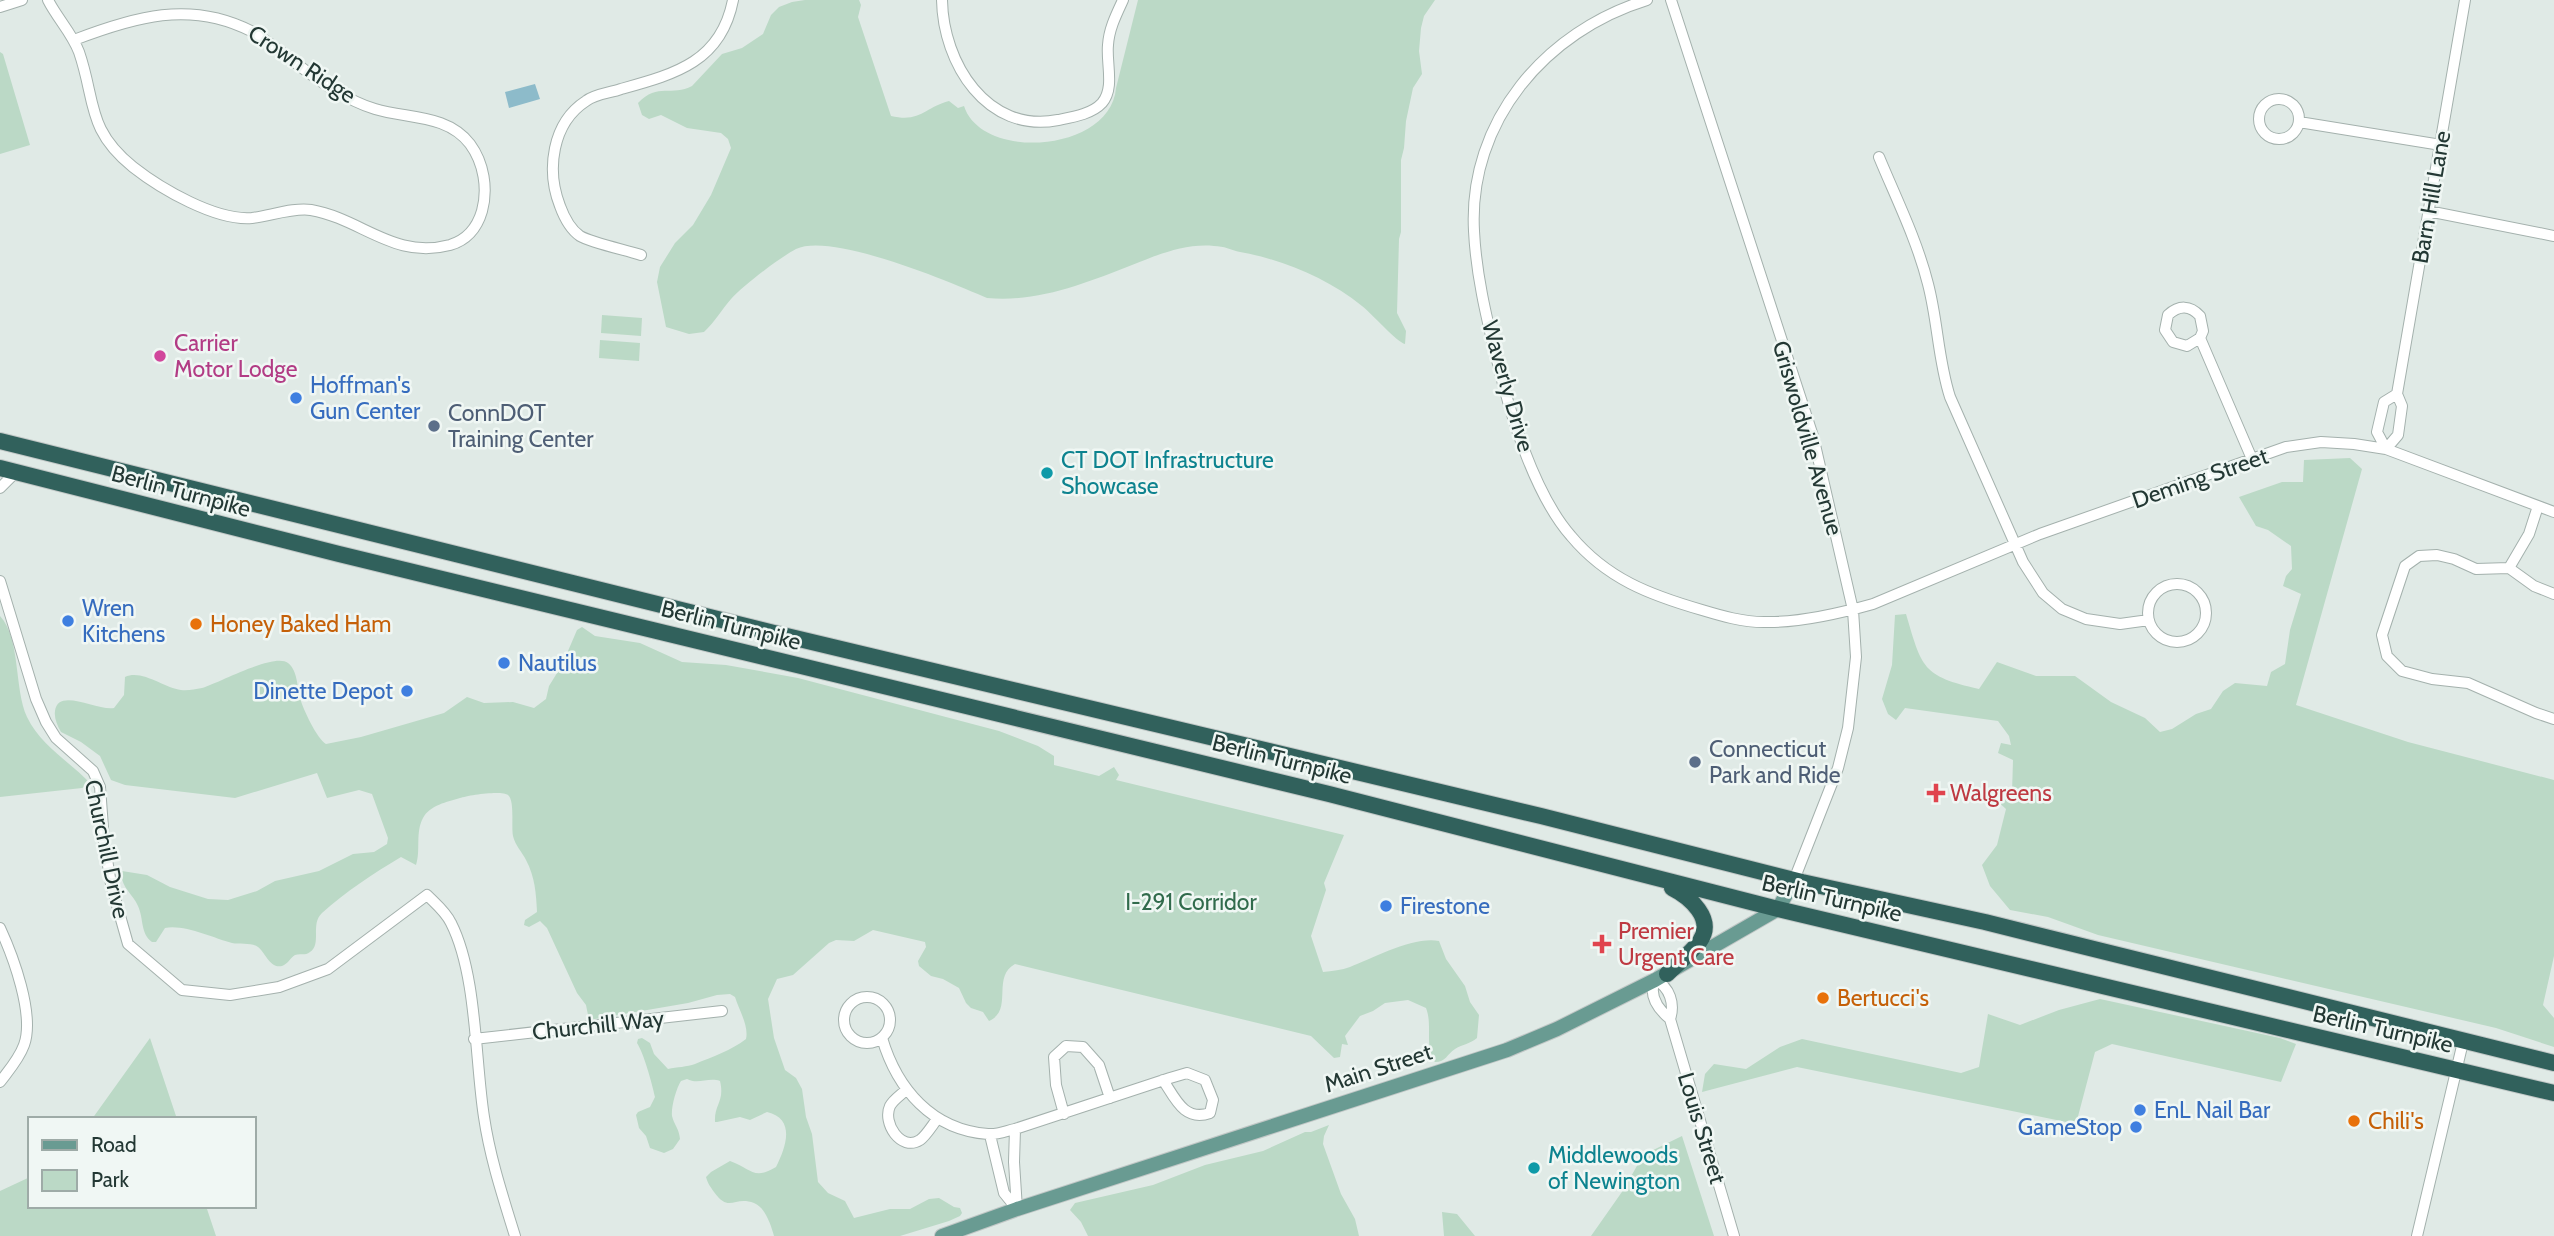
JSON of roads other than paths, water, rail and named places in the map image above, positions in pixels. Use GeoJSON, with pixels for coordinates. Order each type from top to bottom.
{"type":"FeatureCollection","features":[{"type":"Feature","properties":{"kind":"highway","name":"Berlin Turnpike"},"geometry":{"type":"LineString","coordinates":[[0,441],[774,633],[1308,760],[1794,880],[1985,922],[2554,1063]]}},
{"type":"Feature","properties":{"kind":"highway"},"geometry":{"type":"LineString","coordinates":[[44,478],[48,464],[63,456]]}},
{"type":"Feature","properties":{"kind":"highway","name":"Berlin Turnpike"},"geometry":{"type":"LineString","coordinates":[[8,470],[339,554],[1329,794],[1778,909],[2554,1093]]}},
{"type":"Feature","properties":{"kind":"highway"},"geometry":{"type":"LineString","coordinates":[[339,554],[346,526]]}},
{"type":"Feature","properties":{"kind":"highway"},"geometry":{"type":"LineString","coordinates":[[768,657],[774,633]]}},
{"type":"Feature","properties":{"kind":"highway"},"geometry":{"type":"LineString","coordinates":[[1308,760],[1315,777],[1329,794]]}},
{"type":"Feature","properties":{"kind":"highway"},"geometry":{"type":"LineString","coordinates":[[1648,876],[1687,896],[1693,901],[1703,920],[1701,939],[1661,977]]}},
{"type":"Feature","properties":{"kind":"main road"},"geometry":{"type":"LineString","coordinates":[[1778,909],[1794,880]]}},
{"type":"Feature","properties":{"kind":"main road","name":"Main Street"},"geometry":{"type":"LineString","coordinates":[[942,1236],[1017,1209],[1507,1050],[1557,1030],[1661,977],[1778,909]]}},
{"type":"Feature","properties":{"kind":"street"},"geometry":{"type":"LineString","coordinates":[[0,7],[22,0]]}},
{"type":"Feature","properties":{"kind":"street","name":"Crown Ridge"},"geometry":{"type":"LineString","coordinates":[[48,0],[74,40],[96,120],[109,142],[133,167],[184,199],[219,214],[248,218],[309,209],[400,246],[432,250],[461,242],[478,225],[485,200],[483,168],[469,143],[445,123],[374,109],[332,89],[263,39],[236,23],[207,13],[167,11],[126,21],[74,40]]}},
{"type":"Feature","properties":{"kind":"street"},"geometry":{"type":"LineString","coordinates":[[641,254],[580,236],[565,220],[554,192],[552,162],[558,138],[568,116],[587,99],[668,76],[698,60],[714,46],[729,20],[733,0]]}},
{"type":"Feature","properties":{"kind":"street"},"geometry":{"type":"LineString","coordinates":[[942,0],[943,23],[950,50],[962,75],[978,94],[999,111],[1017,120],[1043,123],[1090,111],[1106,97],[1109,80],[1108,46],[1112,25],[1123,0]]}},
{"type":"Feature","properties":{"kind":"street","name":"Waverly Drive"},"geometry":{"type":"LineString","coordinates":[[1647,0],[1627,6],[1589,24],[1561,43],[1527,77],[1500,114],[1487,149],[1476,192],[1474,229],[1477,265],[1503,386],[1534,471],[1551,508],[1570,535],[1594,560],[1618,578],[1669,601],[1749,622],[1768,622],[1853,610]]}},
{"type":"Feature","properties":{"kind":"street","name":"Griswoldville Avenue"},"geometry":{"type":"LineString","coordinates":[[1671,0],[1813,436],[1853,610],[1856,657],[1848,728],[1838,768],[1794,880]]}},
{"type":"Feature","properties":{"kind":"street","name":"Barn Hill Lane"},"geometry":{"type":"LineString","coordinates":[[2396,394],[2384,402],[2377,432],[2386,449],[2398,435],[2402,406],[2396,394],[2465,0]]}},
{"type":"Feature","properties":{"kind":"street"},"geometry":{"type":"LineString","coordinates":[[2299,122],[2441,145]]}},
{"type":"Feature","properties":{"kind":"street"},"geometry":{"type":"LineString","coordinates":[[1879,156],[1925,271],[1942,370],[1950,397],[2037,586],[2062,608],[2078,616],[2127,624],[2149,620]]}},
{"type":"Feature","properties":{"kind":"street"},"geometry":{"type":"LineString","coordinates":[[2428,211],[2554,236]]}},
{"type":"Feature","properties":{"kind":"street"},"geometry":{"type":"LineString","coordinates":[[2200,338],[2252,459]]}},
{"type":"Feature","properties":{"kind":"street","name":"Deming Street"},"geometry":{"type":"LineString","coordinates":[[1853,610],[2016,544],[2252,459],[2286,447],[2321,442],[2354,443],[2386,449],[2554,512]]}},
{"type":"Feature","properties":{"kind":"street"},"geometry":{"type":"LineString","coordinates":[[0,488],[8,470]]}},
{"type":"Feature","properties":{"kind":"street"},"geometry":{"type":"LineString","coordinates":[[2509,568],[2529,534],[2538,506]]}},
{"type":"Feature","properties":{"kind":"street"},"geometry":{"type":"LineString","coordinates":[[2554,594],[2534,586],[2509,568],[2476,569],[2437,555],[2419,556],[2405,566],[2382,635],[2387,656],[2402,671],[2432,679],[2468,683],[2554,719]]}},
{"type":"Feature","properties":{"kind":"street","name":"Churchill Drive"},"geometry":{"type":"LineString","coordinates":[[0,581],[36,699],[46,722],[56,738],[93,771],[100,788],[111,884],[128,944],[182,990],[230,995],[279,987],[328,969],[427,895],[450,921],[465,969],[471,1000],[484,1118],[492,1157],[515,1236]]}},
{"type":"Feature","properties":{"kind":"street"},"geometry":{"type":"LineString","coordinates":[[2181,584],[2193,589],[2202,597],[2206,609],[2205,621],[2199,632],[2183,641],[2170,641],[2159,635],[2149,620],[2151,601],[2158,591],[2169,585],[2181,584]]}},
{"type":"Feature","properties":{"kind":"street"},"geometry":{"type":"LineString","coordinates":[[0,928],[22,992],[27,1023],[25,1043],[16,1062],[0,1082]]}},
{"type":"Feature","properties":{"kind":"street","name":"Louis Street"},"geometry":{"type":"LineString","coordinates":[[1661,977],[1673,1010],[1670,1020],[1734,1236]]}},
{"type":"Feature","properties":{"kind":"street"},"geometry":{"type":"LineString","coordinates":[[865,997],[879,1000],[885,1005],[890,1018],[889,1026],[881,1038],[867,1043],[853,1038],[848,1032],[845,1017],[852,1003],[865,997]]}},
{"type":"Feature","properties":{"kind":"street","name":"Churchill Way"},"geometry":{"type":"LineString","coordinates":[[474,1039],[722,1011]]}},
{"type":"Feature","properties":{"kind":"street"},"geometry":{"type":"LineString","coordinates":[[881,1038],[888,1058],[906,1090],[945,1123],[990,1135],[1064,1114],[1163,1080],[1187,1073],[1205,1080],[1213,1100],[1210,1113],[1199,1117],[1185,1112],[1163,1080]]}},
{"type":"Feature","properties":{"kind":"street"},"geometry":{"type":"LineString","coordinates":[[2417,1236],[2463,1042]]}},
{"type":"Feature","properties":{"kind":"street"},"geometry":{"type":"LineString","coordinates":[[1064,1114],[1056,1085],[1054,1057],[1066,1046],[1083,1047],[1099,1065],[1110,1098]]}},
{"type":"Feature","properties":{"kind":"street"},"geometry":{"type":"LineString","coordinates":[[906,1090],[891,1106],[888,1116],[893,1132],[901,1140],[919,1140],[938,1118]]}},
{"type":"Feature","properties":{"kind":"street"},"geometry":{"type":"LineString","coordinates":[[1015,1129],[1017,1209]]}},
{"type":"Feature","properties":{"kind":"street"},"geometry":{"type":"LineString","coordinates":[[990,1135],[1004,1194],[1017,1209]]}},
{"type":"Feature","properties":{"kind":"water"},"geometry":{"type":"Polygon","coordinates":[[[535,84],[540,99],[509,108],[505,92],[535,84]]]}},
{"type":"Feature","properties":{"kind":"place","name":"Carrier Motor Lodge"},"geometry":{"type":"Point","coordinates":[160,356]}},
{"type":"Feature","properties":{"kind":"place","name":"Hoffman's Gun Center"},"geometry":{"type":"Point","coordinates":[296,398]}},
{"type":"Feature","properties":{"kind":"place","name":"ConnDOT Training Center"},"geometry":{"type":"Point","coordinates":[434,426]}},
{"type":"Feature","properties":{"kind":"place","name":"CT DOT Infrastructure Showcase"},"geometry":{"type":"Point","coordinates":[1047,473]}},
{"type":"Feature","properties":{"kind":"place","name":"Wren Kitchens"},"geometry":{"type":"Point","coordinates":[68,621]}},
{"type":"Feature","properties":{"kind":"place","name":"Honey Baked Ham"},"geometry":{"type":"Point","coordinates":[196,624]}},
{"type":"Feature","properties":{"kind":"place","name":"Nautilus"},"geometry":{"type":"Point","coordinates":[504,663]}},
{"type":"Feature","properties":{"kind":"place","name":"Dinette Depot"},"geometry":{"type":"Point","coordinates":[407,691]}},
{"type":"Feature","properties":{"kind":"place","name":"Connecticut Park and Ride"},"geometry":{"type":"Point","coordinates":[1695,762]}},
{"type":"Feature","properties":{"kind":"place","name":"Walgreens"},"geometry":{"type":"Point","coordinates":[1936,793]}},
{"type":"Feature","properties":{"kind":"place","name":"Firestone"},"geometry":{"type":"Point","coordinates":[1386,906]}},
{"type":"Feature","properties":{"kind":"place","name":"Premier Urgent Care"},"geometry":{"type":"Point","coordinates":[1602,944]}},
{"type":"Feature","properties":{"kind":"place","name":"Bertucci's"},"geometry":{"type":"Point","coordinates":[1823,998]}},
{"type":"Feature","properties":{"kind":"place","name":"EnL Nail Bar"},"geometry":{"type":"Point","coordinates":[2140,1110]}},
{"type":"Feature","properties":{"kind":"place","name":"Chili's"},"geometry":{"type":"Point","coordinates":[2354,1121]}},
{"type":"Feature","properties":{"kind":"place","name":"GameStop"},"geometry":{"type":"Point","coordinates":[2136,1127]}},
{"type":"Feature","properties":{"kind":"place","name":"Middlewoods of Newington"},"geometry":{"type":"Point","coordinates":[1534,1168]}},
{"type":"Feature","properties":{"kind":"park label","name":"I-291 Corridor"},"geometry":{"type":"Point","coordinates":[1191,902]}}]}
